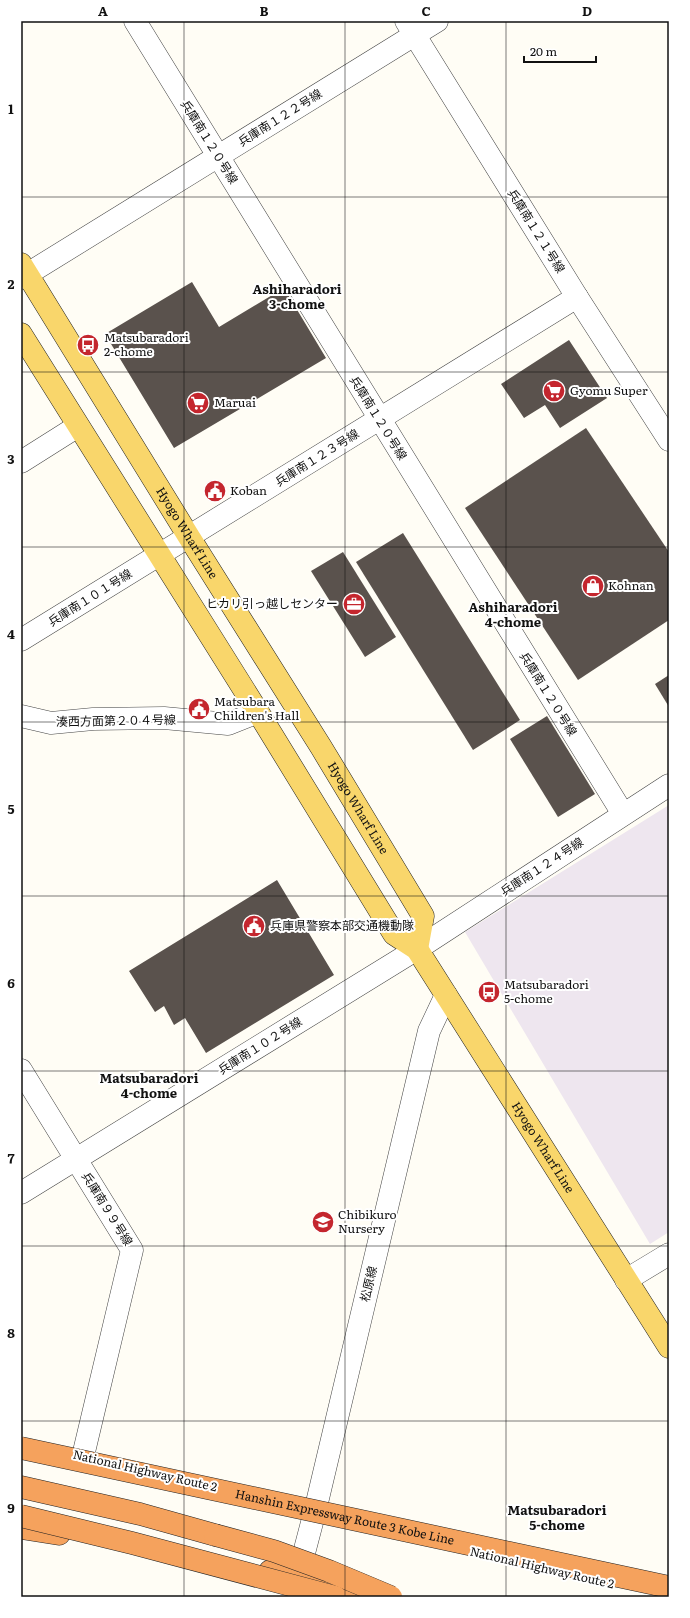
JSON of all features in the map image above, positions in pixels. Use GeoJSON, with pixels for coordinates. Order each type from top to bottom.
{"type":"FeatureCollection","features":[{"type":"Feature","properties":{"kind":"highway","name":"National Highway Route 2"},"geometry":{"type":"LineString","coordinates":[[21,1440],[316,1511],[418,1538],[666,1597]]}},
{"type":"Feature","properties":{"kind":"highway","name":"Hanshin Expressway Route 3 Kobe Line"},"geometry":{"type":"LineString","coordinates":[[21,1448],[669,1587]]}},
{"type":"Feature","properties":{"kind":"highway"},"geometry":{"type":"LineString","coordinates":[[21,1487],[140,1514],[274,1551],[329,1571],[392,1597]]}},
{"type":"Feature","properties":{"kind":"highway"},"geometry":{"type":"LineString","coordinates":[[21,1516],[132,1543],[335,1597]]}},
{"type":"Feature","properties":{"kind":"highway"},"geometry":{"type":"LineString","coordinates":[[21,1528],[298,1576],[366,1593],[398,1597]]}},
{"type":"Feature","properties":{"kind":"main road","name":"Hyogo Wharf Line"},"geometry":{"type":"LineString","coordinates":[[23,272],[321,747],[423,916],[417,949]]}},
{"type":"Feature","properties":{"kind":"main road","name":"Hyogo Wharf Line"},"geometry":{"type":"LineString","coordinates":[[21,334],[258,712],[394,934],[417,949],[669,1347]]}},
{"type":"Feature","properties":{"kind":"main road"},"geometry":{"type":"LineString","coordinates":[[292,767],[321,747]]}},
{"type":"Feature","properties":{"kind":"street","name":"兵庫南１２０号線"},"geometry":{"type":"LineString","coordinates":[[135,21],[379,420],[623,814]]}},
{"type":"Feature","properties":{"kind":"street","name":"兵庫南１２２号線"},"geometry":{"type":"LineString","coordinates":[[23,272],[218,157],[410,28],[437,21]]}},
{"type":"Feature","properties":{"kind":"street","name":"兵庫南１２１号線"},"geometry":{"type":"LineString","coordinates":[[410,28],[577,298],[669,440]]}},
{"type":"Feature","properties":{"kind":"street","name":"兵庫南１２３号線"},"geometry":{"type":"LineString","coordinates":[[159,555],[577,298]]}},
{"type":"Feature","properties":{"kind":"street"},"geometry":{"type":"LineString","coordinates":[[21,462],[78,426]]}},
{"type":"Feature","properties":{"kind":"street","name":"兵庫南１０１号線"},"geometry":{"type":"LineString","coordinates":[[21,640],[159,555]]}},
{"type":"Feature","properties":{"kind":"street","name":"湊西方面第２０４号線"},"geometry":{"type":"LineString","coordinates":[[21,716],[51,723],[93,719],[164,718],[228,724],[258,712]]}},
{"type":"Feature","properties":{"kind":"street","name":"兵庫南１２４号線"},"geometry":{"type":"LineString","coordinates":[[417,949],[623,814],[669,786]]}},
{"type":"Feature","properties":{"kind":"street","name":"兵庫南１０２号線"},"geometry":{"type":"LineString","coordinates":[[21,1193],[417,949]]}},
{"type":"Feature","properties":{"kind":"street","name":"松原線"},"geometry":{"type":"LineString","coordinates":[[298,1576],[316,1511],[429,1031],[446,995]]}},
{"type":"Feature","properties":{"kind":"street","name":"兵庫南９９号線"},"geometry":{"type":"LineString","coordinates":[[21,1070],[132,1250],[83,1456]]}},
{"type":"Feature","properties":{"kind":"street"},"geometry":{"type":"LineString","coordinates":[[626,1280],[669,1254]]}},
{"type":"Feature","properties":{"kind":"shaded area"},"geometry":{"type":"Polygon","coordinates":[[[669,805],[669,1232],[650,1244],[465,932],[669,805]]]}},
{"type":"Feature","properties":{"kind":"building","name":"Maruai"},"geometry":{"type":"Polygon","coordinates":[[[192,282],[219,327],[284,288],[326,358],[174,448],[105,334],[192,282]]]}},
{"type":"Feature","properties":{"kind":"building","name":"Gyomu Super"},"geometry":{"type":"Polygon","coordinates":[[[569,340],[607,398],[560,428],[545,405],[524,418],[501,384],[569,340]]]}},
{"type":"Feature","properties":{"kind":"building","name":"Kohnan"},"geometry":{"type":"Polygon","coordinates":[[[586,428],[669,552],[669,620],[578,680],[465,508],[586,428]]]}},
{"type":"Feature","properties":{"kind":"building"},"geometry":{"type":"Polygon","coordinates":[[[403,533],[520,720],[473,750],[356,562],[403,533]]]}},
{"type":"Feature","properties":{"kind":"building","name":"ヒカリ引っ越しセンター"},"geometry":{"type":"Polygon","coordinates":[[[343,552],[396,637],[365,657],[311,571],[343,552]]]}},
{"type":"Feature","properties":{"kind":"building"},"geometry":{"type":"Polygon","coordinates":[[[669,675],[669,707],[655,684],[669,675]]]}},
{"type":"Feature","properties":{"kind":"building"},"geometry":{"type":"Polygon","coordinates":[[[547,716],[595,794],[558,817],[510,739],[547,716]]]}},
{"type":"Feature","properties":{"kind":"building","name":"兵庫県警察本部交通機動隊"},"geometry":{"type":"Polygon","coordinates":[[[277,880],[334,975],[206,1053],[185,1018],[174,1025],[164,1006],[155,1012],[129,971],[277,880]]]}},
{"type":"Feature","properties":{"kind":"place","name":"Matsubaradori 2-chome"},"geometry":{"type":"Point","coordinates":[88,345]}},
{"type":"Feature","properties":{"kind":"place","name":"Gyomu Super"},"geometry":{"type":"Point","coordinates":[554,391]}},
{"type":"Feature","properties":{"kind":"place","name":"Maruai"},"geometry":{"type":"Point","coordinates":[198,403]}},
{"type":"Feature","properties":{"kind":"place","name":"Koban"},"geometry":{"type":"Point","coordinates":[215,491]}},
{"type":"Feature","properties":{"kind":"place","name":"Kohnan"},"geometry":{"type":"Point","coordinates":[593,586]}},
{"type":"Feature","properties":{"kind":"place","name":"ヒカリ引っ越しセンター"},"geometry":{"type":"Point","coordinates":[354,604]}},
{"type":"Feature","properties":{"kind":"place","name":"Matsubara Children's Hall"},"geometry":{"type":"Point","coordinates":[199,709]}},
{"type":"Feature","properties":{"kind":"place","name":"兵庫県警察本部交通機動隊"},"geometry":{"type":"Point","coordinates":[254,926]}},
{"type":"Feature","properties":{"kind":"place","name":"Matsubaradori 5-chome"},"geometry":{"type":"Point","coordinates":[489,992]}},
{"type":"Feature","properties":{"kind":"place","name":"Chibikuro Nursery"},"geometry":{"type":"Point","coordinates":[323,1222]}},
{"type":"Feature","properties":{"kind":"district","name":"Ashiharadori 3-chome"},"geometry":{"type":"Point","coordinates":[297,296]}},
{"type":"Feature","properties":{"kind":"district","name":"Ashiharadori 4-chome"},"geometry":{"type":"Point","coordinates":[513,614]}},
{"type":"Feature","properties":{"kind":"district","name":"Matsubaradori 4-chome"},"geometry":{"type":"Point","coordinates":[149,1086]}},
{"type":"Feature","properties":{"kind":"district","name":"Matsubaradori 5-chome"},"geometry":{"type":"Point","coordinates":[557,1518]}}]}
